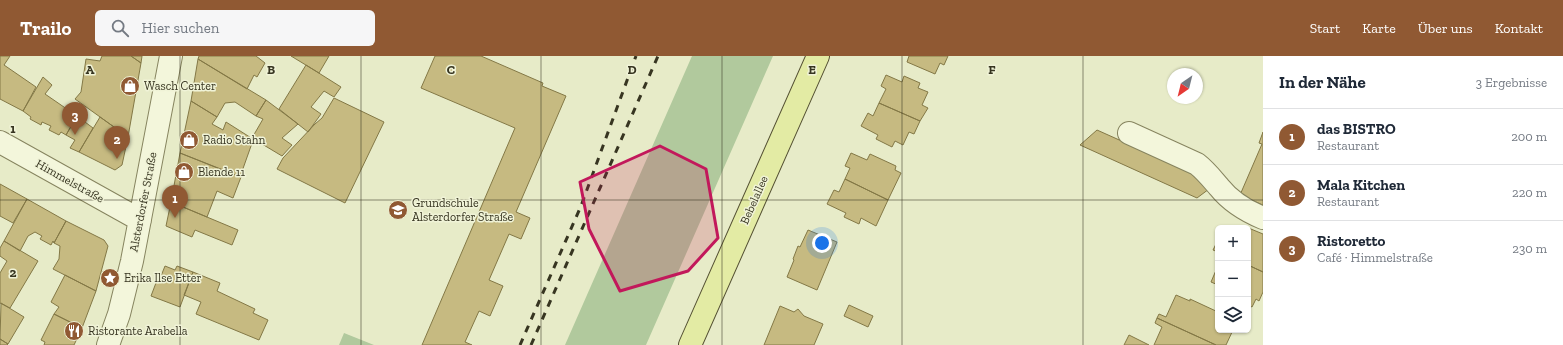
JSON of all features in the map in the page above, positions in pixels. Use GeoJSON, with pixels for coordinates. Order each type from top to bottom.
{"type":"FeatureCollection","features":[{"type":"Feature","properties":{"kind":"main road","name":"Bebelallee"},"geometry":{"type":"LineString","coordinates":[[690,345],[818,56]]}},
{"type":"Feature","properties":{"kind":"street","name":"Alsterdorfer Straße"},"geometry":{"type":"LineString","coordinates":[[108,345],[119,314],[140,220],[171,56]]}},
{"type":"Feature","properties":{"kind":"street"},"geometry":{"type":"LineString","coordinates":[[1129,133],[1197,164],[1207,172],[1236,204],[1263,218]]}},
{"type":"Feature","properties":{"kind":"street","name":"Himmelstraße"},"geometry":{"type":"LineString","coordinates":[[0,142],[140,220]]}},
{"type":"Feature","properties":{"kind":"highlighted area"},"geometry":{"type":"Polygon","coordinates":[[[660,146],[706,169],[718,238],[688,271],[620,291],[589,229],[580,182],[660,146]]]}},
{"type":"Feature","properties":{"kind":"green space"},"geometry":{"type":"Polygon","coordinates":[[[692,56],[773,56],[646,345],[565,345],[692,56]]]}},
{"type":"Feature","properties":{"kind":"green space"},"geometry":{"type":"Polygon","coordinates":[[[344,333],[374,345],[339,345],[344,333]]]}},
{"type":"Feature","properties":{"kind":"building"},"geometry":{"type":"Polygon","coordinates":[[[0,56],[10,56],[4,65],[36,87],[23,111],[0,99],[0,56]]]}},
{"type":"Feature","properties":{"kind":"building"},"geometry":{"type":"Polygon","coordinates":[[[102,56],[131,56],[141,63],[128,137],[75,99],[81,92],[86,59],[100,61],[102,56]]]}},
{"type":"Feature","properties":{"kind":"building"},"geometry":{"type":"Polygon","coordinates":[[[131,56],[142,56],[141,63],[131,56]]]}},
{"type":"Feature","properties":{"kind":"building"},"geometry":{"type":"Polygon","coordinates":[[[199,56],[256,56],[265,63],[257,77],[254,75],[247,89],[198,59],[199,56]]]}},
{"type":"Feature","properties":{"kind":"building"},"geometry":{"type":"Polygon","coordinates":[[[291,56],[329,56],[319,73],[291,56]]]}},
{"type":"Feature","properties":{"kind":"building"},"geometry":{"type":"Polygon","coordinates":[[[435,56],[481,56],[543,83],[542,86],[566,96],[516,212],[530,218],[521,239],[509,234],[489,280],[503,286],[490,316],[479,311],[465,342],[472,345],[422,345],[515,128],[421,88],[435,56]]]}},
{"type":"Feature","properties":{"kind":"building"},"geometry":{"type":"Polygon","coordinates":[[[909,56],[948,56],[944,65],[940,63],[935,74],[907,62],[909,56]]]}},
{"type":"Feature","properties":{"kind":"building"},"geometry":{"type":"Polygon","coordinates":[[[198,59],[266,100],[256,116],[235,102],[225,103],[217,117],[191,101],[198,59]]]}},
{"type":"Feature","properties":{"kind":"building"},"geometry":{"type":"Polygon","coordinates":[[[306,65],[341,87],[334,97],[324,91],[311,107],[321,114],[308,132],[279,109],[306,65]]]}},
{"type":"Feature","properties":{"kind":"building"},"geometry":{"type":"Polygon","coordinates":[[[886,75],[902,82],[904,76],[920,83],[918,88],[928,92],[922,105],[928,108],[920,121],[879,103],[886,89],[881,86],[886,75]]]}},
{"type":"Feature","properties":{"kind":"building"},"geometry":{"type":"Polygon","coordinates":[[[43,77],[52,85],[45,94],[77,116],[66,135],[61,132],[59,135],[49,130],[51,126],[42,122],[41,125],[30,119],[31,117],[23,111],[43,77]]]}},
{"type":"Feature","properties":{"kind":"building"},"geometry":{"type":"Polygon","coordinates":[[[334,98],[384,122],[345,203],[277,169],[283,158],[322,118],[334,98]]]}},
{"type":"Feature","properties":{"kind":"building"},"geometry":{"type":"Polygon","coordinates":[[[266,100],[298,124],[282,138],[292,145],[282,156],[252,138],[263,119],[256,116],[266,100]]]}},
{"type":"Feature","properties":{"kind":"building"},"geometry":{"type":"Polygon","coordinates":[[[191,101],[217,117],[212,124],[223,130],[226,122],[256,141],[251,146],[240,177],[180,153],[191,101]]]}},
{"type":"Feature","properties":{"kind":"building"},"geometry":{"type":"Polygon","coordinates":[[[879,103],[920,121],[914,134],[909,132],[903,145],[895,141],[892,147],[876,139],[878,135],[861,126],[868,113],[873,116],[879,103]]]}},
{"type":"Feature","properties":{"kind":"building"},"geometry":{"type":"Polygon","coordinates":[[[77,116],[93,128],[79,152],[70,148],[75,140],[66,135],[77,116]]]}},
{"type":"Feature","properties":{"kind":"building"},"geometry":{"type":"Polygon","coordinates":[[[100,117],[128,137],[122,165],[115,170],[79,152],[100,117]]]}},
{"type":"Feature","properties":{"kind":"building"},"geometry":{"type":"Polygon","coordinates":[[[1097,130],[1204,178],[1209,189],[1197,198],[1080,145],[1097,130]]]}},
{"type":"Feature","properties":{"kind":"building"},"geometry":{"type":"Polygon","coordinates":[[[1263,132],[1263,205],[1240,195],[1262,144],[1259,143],[1263,132]]]}},
{"type":"Feature","properties":{"kind":"building"},"geometry":{"type":"Polygon","coordinates":[[[180,153],[241,177],[233,198],[217,191],[207,217],[171,202],[180,153]]]}},
{"type":"Feature","properties":{"kind":"building"},"geometry":{"type":"Polygon","coordinates":[[[851,153],[867,160],[870,154],[896,166],[895,170],[901,173],[888,200],[845,179],[850,168],[845,166],[851,153]]]}},
{"type":"Feature","properties":{"kind":"building"},"geometry":{"type":"Polygon","coordinates":[[[845,179],[888,200],[876,226],[861,218],[859,224],[844,217],[846,213],[827,204],[834,190],[839,192],[845,179]]]}},
{"type":"Feature","properties":{"kind":"building"},"geometry":{"type":"Polygon","coordinates":[[[0,184],[27,199],[13,223],[0,216],[0,184]]]}},
{"type":"Feature","properties":{"kind":"building"},"geometry":{"type":"Polygon","coordinates":[[[27,199],[66,221],[54,243],[53,241],[51,245],[40,239],[42,236],[35,232],[28,236],[20,251],[4,241],[27,199]]]}},
{"type":"Feature","properties":{"kind":"building"},"geometry":{"type":"Polygon","coordinates":[[[171,202],[238,230],[232,245],[195,230],[192,237],[166,226],[171,202]]]}},
{"type":"Feature","properties":{"kind":"building"},"geometry":{"type":"Polygon","coordinates":[[[66,221],[104,240],[108,246],[96,291],[53,269],[59,259],[60,246],[54,243],[66,221]]]}},
{"type":"Feature","properties":{"kind":"building"},"geometry":{"type":"Polygon","coordinates":[[[1251,229],[1263,234],[1263,272],[1251,266],[1251,229]]]}},
{"type":"Feature","properties":{"kind":"building"},"geometry":{"type":"Polygon","coordinates":[[[808,230],[837,242],[817,290],[787,277],[798,246],[800,247],[808,230]]]}},
{"type":"Feature","properties":{"kind":"building"},"geometry":{"type":"Polygon","coordinates":[[[4,241],[38,261],[10,308],[0,303],[0,273],[7,261],[0,256],[0,248],[4,241]]]}},
{"type":"Feature","properties":{"kind":"building"},"geometry":{"type":"Polygon","coordinates":[[[165,266],[175,270],[177,266],[193,272],[180,307],[151,296],[159,275],[161,276],[165,266]]]}},
{"type":"Feature","properties":{"kind":"building"},"geometry":{"type":"Polygon","coordinates":[[[1251,266],[1263,272],[1263,292],[1259,301],[1256,299],[1252,307],[1251,266]]]}},
{"type":"Feature","properties":{"kind":"building"},"geometry":{"type":"Polygon","coordinates":[[[193,272],[220,283],[217,291],[255,309],[253,313],[268,320],[259,340],[196,314],[201,302],[184,295],[193,272]]]}},
{"type":"Feature","properties":{"kind":"building"},"geometry":{"type":"Polygon","coordinates":[[[1215,273],[1215,284],[1211,282],[1215,273]]]}},
{"type":"Feature","properties":{"kind":"building"},"geometry":{"type":"Polygon","coordinates":[[[65,275],[96,291],[82,328],[54,314],[59,307],[51,302],[65,275]]]}},
{"type":"Feature","properties":{"kind":"building"},"geometry":{"type":"Polygon","coordinates":[[[1176,295],[1190,301],[1190,299],[1215,311],[1215,333],[1232,333],[1226,345],[1216,345],[1157,318],[1159,314],[1166,317],[1176,295]]]}},
{"type":"Feature","properties":{"kind":"building"},"geometry":{"type":"Polygon","coordinates":[[[1,303],[24,317],[8,344],[0,339],[1,303]]]}},
{"type":"Feature","properties":{"kind":"building"},"geometry":{"type":"Polygon","coordinates":[[[849,305],[873,316],[868,327],[844,316],[849,305]]]}},
{"type":"Feature","properties":{"kind":"building"},"geometry":{"type":"Polygon","coordinates":[[[780,306],[794,312],[798,309],[804,316],[823,324],[814,345],[764,345],[780,306]]]}},
{"type":"Feature","properties":{"kind":"building"},"geometry":{"type":"Polygon","coordinates":[[[54,314],[82,328],[74,345],[44,345],[45,342],[41,340],[54,314]]]}},
{"type":"Feature","properties":{"kind":"building"},"geometry":{"type":"Polygon","coordinates":[[[1157,318],[1216,345],[1154,345],[1162,327],[1155,323],[1157,318]]]}},
{"type":"Feature","properties":{"kind":"building"},"geometry":{"type":"Polygon","coordinates":[[[1129,335],[1149,345],[1124,345],[1129,335]]]}},
{"type":"Feature","properties":{"kind":"building"},"geometry":{"type":"Polygon","coordinates":[[[0,339],[8,344],[0,345],[0,339]]]}},
{"type":"Feature","properties":{"kind":"railway"},"geometry":{"type":"LineString","coordinates":[[520,345],[581,206],[636,56]]}},
{"type":"Feature","properties":{"kind":"railway"},"geometry":{"type":"LineString","coordinates":[[531,345],[658,56]]}},
{"type":"Feature","properties":{"kind":"place","name":"Wasch Center"},"geometry":{"type":"Point","coordinates":[130,86]}},
{"type":"Feature","properties":{"kind":"place","name":"Ristoretto"},"geometry":{"type":"Point","coordinates":[75,135]}},
{"type":"Feature","properties":{"kind":"place","name":"Radio Stahn"},"geometry":{"type":"Point","coordinates":[189,140]}},
{"type":"Feature","properties":{"kind":"place","name":"Mala Kitchen"},"geometry":{"type":"Point","coordinates":[117,159]}},
{"type":"Feature","properties":{"kind":"place","name":"Blende 11"},"geometry":{"type":"Point","coordinates":[184,172]}},
{"type":"Feature","properties":{"kind":"place","name":"Grundschule Alsterdorfer Straße"},"geometry":{"type":"Point","coordinates":[398,210]}},
{"type":"Feature","properties":{"kind":"place","name":"das BISTRO"},"geometry":{"type":"Point","coordinates":[175,218]}},
{"type":"Feature","properties":{"kind":"place","name":"Erika Ilse Etter"},"geometry":{"type":"Point","coordinates":[110,278]}},
{"type":"Feature","properties":{"kind":"place","name":"Ristorante Arabella"},"geometry":{"type":"Point","coordinates":[74,331]}}]}
